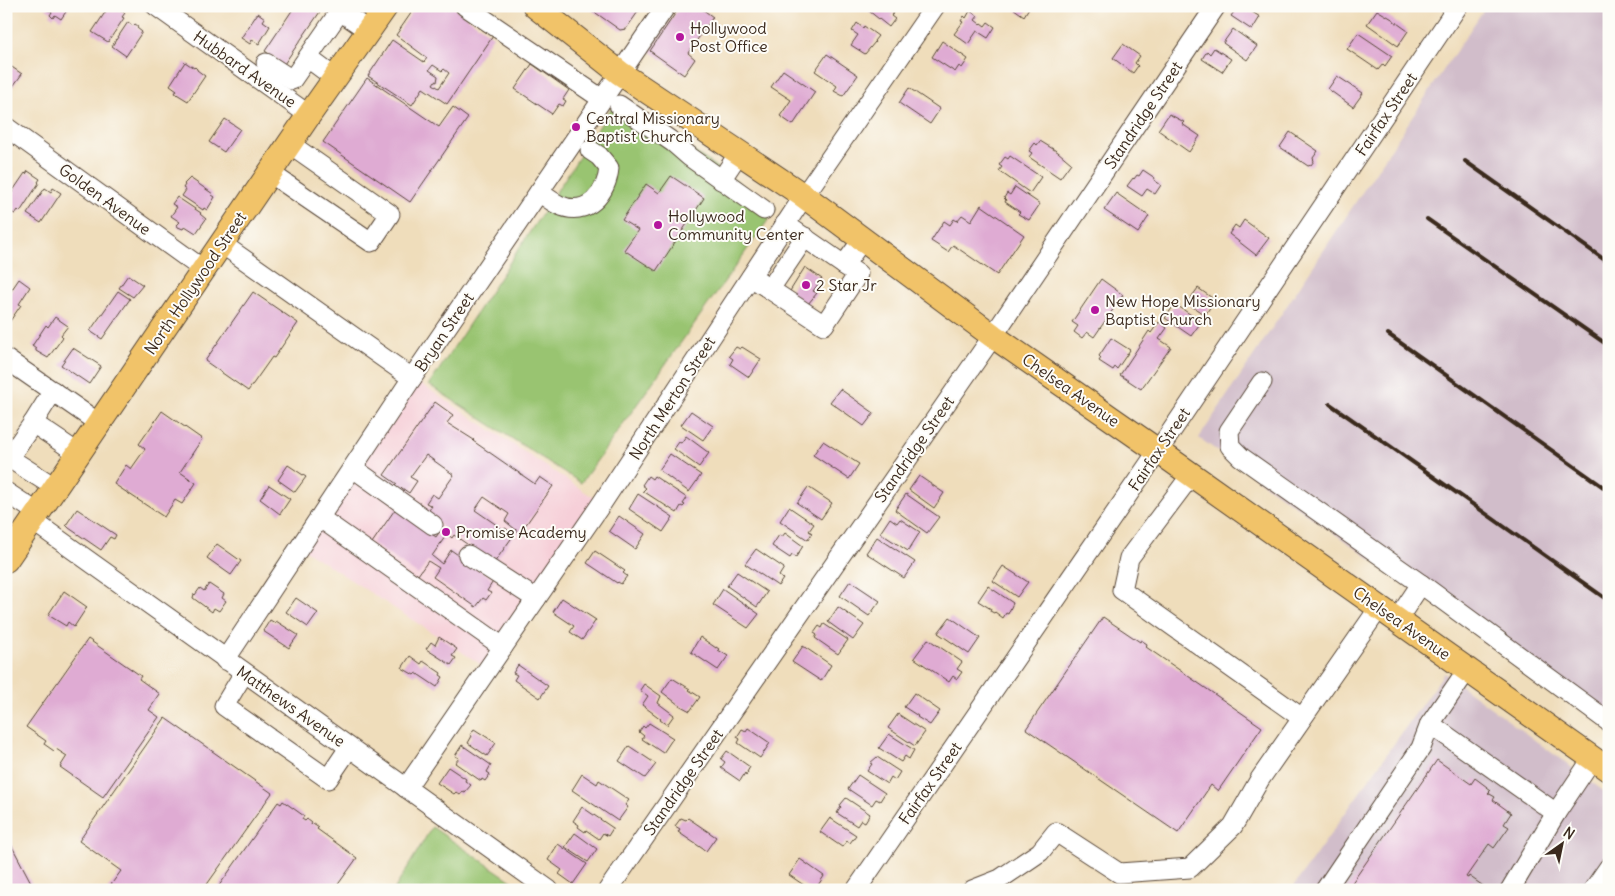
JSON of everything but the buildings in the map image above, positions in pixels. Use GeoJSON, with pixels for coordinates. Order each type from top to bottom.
{"type":"FeatureCollection","features":[{"type":"Feature","properties":{"kind":"main road","name":"North Hollywood Street"},"geometry":{"type":"LineString","coordinates":[[6,560],[309,115],[386,6]]}},
{"type":"Feature","properties":{"kind":"main road","name":"Chelsea Avenue"},"geometry":{"type":"LineString","coordinates":[[535,6],[620,73],[804,196],[993,336],[1192,474],[1601,765]]}},
{"type":"Feature","properties":{"kind":"street","name":"Hubbard Avenue"},"geometry":{"type":"LineString","coordinates":[[156,6],[309,115]]}},
{"type":"Feature","properties":{"kind":"street"},"geometry":{"type":"LineString","coordinates":[[465,6],[674,143],[690,157],[764,210]]}},
{"type":"Feature","properties":{"kind":"street","name":"Bryan Street"},"geometry":{"type":"LineString","coordinates":[[225,660],[412,378],[539,192],[610,102],[620,73],[666,6]]}},
{"type":"Feature","properties":{"kind":"street","name":"North Merton Street"},"geometry":{"type":"LineString","coordinates":[[406,788],[602,503],[804,196],[935,6]]}},
{"type":"Feature","properties":{"kind":"street","name":"Standridge Street"},"geometry":{"type":"LineString","coordinates":[[608,890],[993,336],[1216,6]]}},
{"type":"Feature","properties":{"kind":"street","name":"Fairfax Street"},"geometry":{"type":"LineString","coordinates":[[856,890],[1158,451],[1458,6]]}},
{"type":"Feature","properties":{"kind":"street"},"geometry":{"type":"LineString","coordinates":[[266,63],[292,80],[340,11],[369,31]]}},
{"type":"Feature","properties":{"kind":"street"},"geometry":{"type":"LineString","coordinates":[[308,58],[335,78]]}},
{"type":"Feature","properties":{"kind":"street"},"geometry":{"type":"LineString","coordinates":[[674,143],[690,120]]}},
{"type":"Feature","properties":{"kind":"street","name":"Golden Avenue"},"geometry":{"type":"LineString","coordinates":[[6,127],[204,270]]}},
{"type":"Feature","properties":{"kind":"street"},"geometry":{"type":"LineString","coordinates":[[270,173],[371,242],[390,214],[290,144]]}},
{"type":"Feature","properties":{"kind":"street"},"geometry":{"type":"LineString","coordinates":[[539,192],[559,205],[569,208],[586,207],[598,198],[608,179],[609,168],[599,156],[590,150]]}},
{"type":"Feature","properties":{"kind":"street"},"geometry":{"type":"LineString","coordinates":[[721,180],[740,153]]}},
{"type":"Feature","properties":{"kind":"street"},"geometry":{"type":"LineString","coordinates":[[751,277],[824,324],[858,274],[786,224]]}},
{"type":"Feature","properties":{"kind":"street"},"geometry":{"type":"LineString","coordinates":[[770,289],[805,238]]}},
{"type":"Feature","properties":{"kind":"street"},"geometry":{"type":"LineString","coordinates":[[844,265],[863,239]]}},
{"type":"Feature","properties":{"kind":"street"},"geometry":{"type":"LineString","coordinates":[[222,244],[412,378]]}},
{"type":"Feature","properties":{"kind":"street"},"geometry":{"type":"LineString","coordinates":[[6,359],[100,424]]}},
{"type":"Feature","properties":{"kind":"street"},"geometry":{"type":"LineString","coordinates":[[1262,382],[1229,431],[1230,446],[1241,457],[1421,584],[1609,722]]}},
{"type":"Feature","properties":{"kind":"street"},"geometry":{"type":"LineString","coordinates":[[53,391],[8,460],[56,488]]}},
{"type":"Feature","properties":{"kind":"street"},"geometry":{"type":"LineString","coordinates":[[33,423],[79,454]]}},
{"type":"Feature","properties":{"kind":"street"},"geometry":{"type":"LineString","coordinates":[[353,468],[433,525]]}},
{"type":"Feature","properties":{"kind":"street"},"geometry":{"type":"LineString","coordinates":[[1192,474],[1129,558],[1122,590],[1302,718]]}},
{"type":"Feature","properties":{"kind":"street","name":"Matthews Avenue"},"geometry":{"type":"LineString","coordinates":[[6,492],[36,517],[225,660],[549,890]]}},
{"type":"Feature","properties":{"kind":"street"},"geometry":{"type":"LineString","coordinates":[[320,518],[503,647]]}},
{"type":"Feature","properties":{"kind":"street"},"geometry":{"type":"LineString","coordinates":[[468,555],[536,599]]}},
{"type":"Feature","properties":{"kind":"street"},"geometry":{"type":"LineString","coordinates":[[972,890],[1000,879],[1040,852],[1056,832],[1119,873],[1190,868],[1232,826],[1260,779],[1302,718],[1388,614],[1421,584]]}},
{"type":"Feature","properties":{"kind":"street"},"geometry":{"type":"LineString","coordinates":[[1325,890],[1421,748],[1430,724],[1468,670]]}},
{"type":"Feature","properties":{"kind":"street"},"geometry":{"type":"LineString","coordinates":[[244,673],[224,706],[328,779],[349,748]]}},
{"type":"Feature","properties":{"kind":"street"},"geometry":{"type":"LineString","coordinates":[[1430,724],[1556,813]]}},
{"type":"Feature","properties":{"kind":"street"},"geometry":{"type":"LineString","coordinates":[[1510,890],[1556,813],[1601,765]]}},
{"type":"Feature","properties":{"kind":"street"},"geometry":{"type":"LineString","coordinates":[[1593,890],[1609,867]]}},
{"type":"Feature","properties":{"kind":"shaded area"},"geometry":{"type":"Polygon","coordinates":[[[1486,6],[1609,6],[1609,727],[1199,438],[1486,6]]]}},
{"type":"Feature","properties":{"kind":"shaded area","name":"Promise Academy"},"geometry":{"type":"Polygon","coordinates":[[[412,378],[602,503],[488,669],[300,547],[412,378]]]}},
{"type":"Feature","properties":{"kind":"shaded area"},"geometry":{"type":"Polygon","coordinates":[[[1444,673],[1609,795],[1609,890],[1291,890],[1444,673]]]}},
{"type":"Feature","properties":{"kind":"green space"},"geometry":{"type":"Polygon","coordinates":[[[618,98],[776,209],[581,483],[429,385],[618,98]]]}},
{"type":"Feature","properties":{"kind":"green space"},"geometry":{"type":"Polygon","coordinates":[[[432,827],[525,890],[394,890],[432,827]]]}},
{"type":"Feature","properties":{"kind":"railway"},"geometry":{"type":"LineString","coordinates":[[1465,161],[1609,263]]}},
{"type":"Feature","properties":{"kind":"railway"},"geometry":{"type":"LineString","coordinates":[[1427,219],[1609,346]]}},
{"type":"Feature","properties":{"kind":"railway"},"geometry":{"type":"LineString","coordinates":[[1388,334],[1609,491]]}},
{"type":"Feature","properties":{"kind":"railway"},"geometry":{"type":"LineString","coordinates":[[1330,404],[1609,601]]}},
{"type":"Feature","properties":{"kind":"place","name":"Hollywood Post Office"},"geometry":{"type":"Point","coordinates":[680,37]}},
{"type":"Feature","properties":{"kind":"place","name":"Central Missionary Baptist Church"},"geometry":{"type":"Point","coordinates":[576,127]}},
{"type":"Feature","properties":{"kind":"place","name":"Hollywood Community Center"},"geometry":{"type":"Point","coordinates":[658,225]}},
{"type":"Feature","properties":{"kind":"place","name":"2 Star Jr"},"geometry":{"type":"Point","coordinates":[806,285]}},
{"type":"Feature","properties":{"kind":"place","name":"New Hope Missionary Baptist Church"},"geometry":{"type":"Point","coordinates":[1095,310]}},
{"type":"Feature","properties":{"kind":"place","name":"Promise Academy"},"geometry":{"type":"Point","coordinates":[446,532]}}]}
